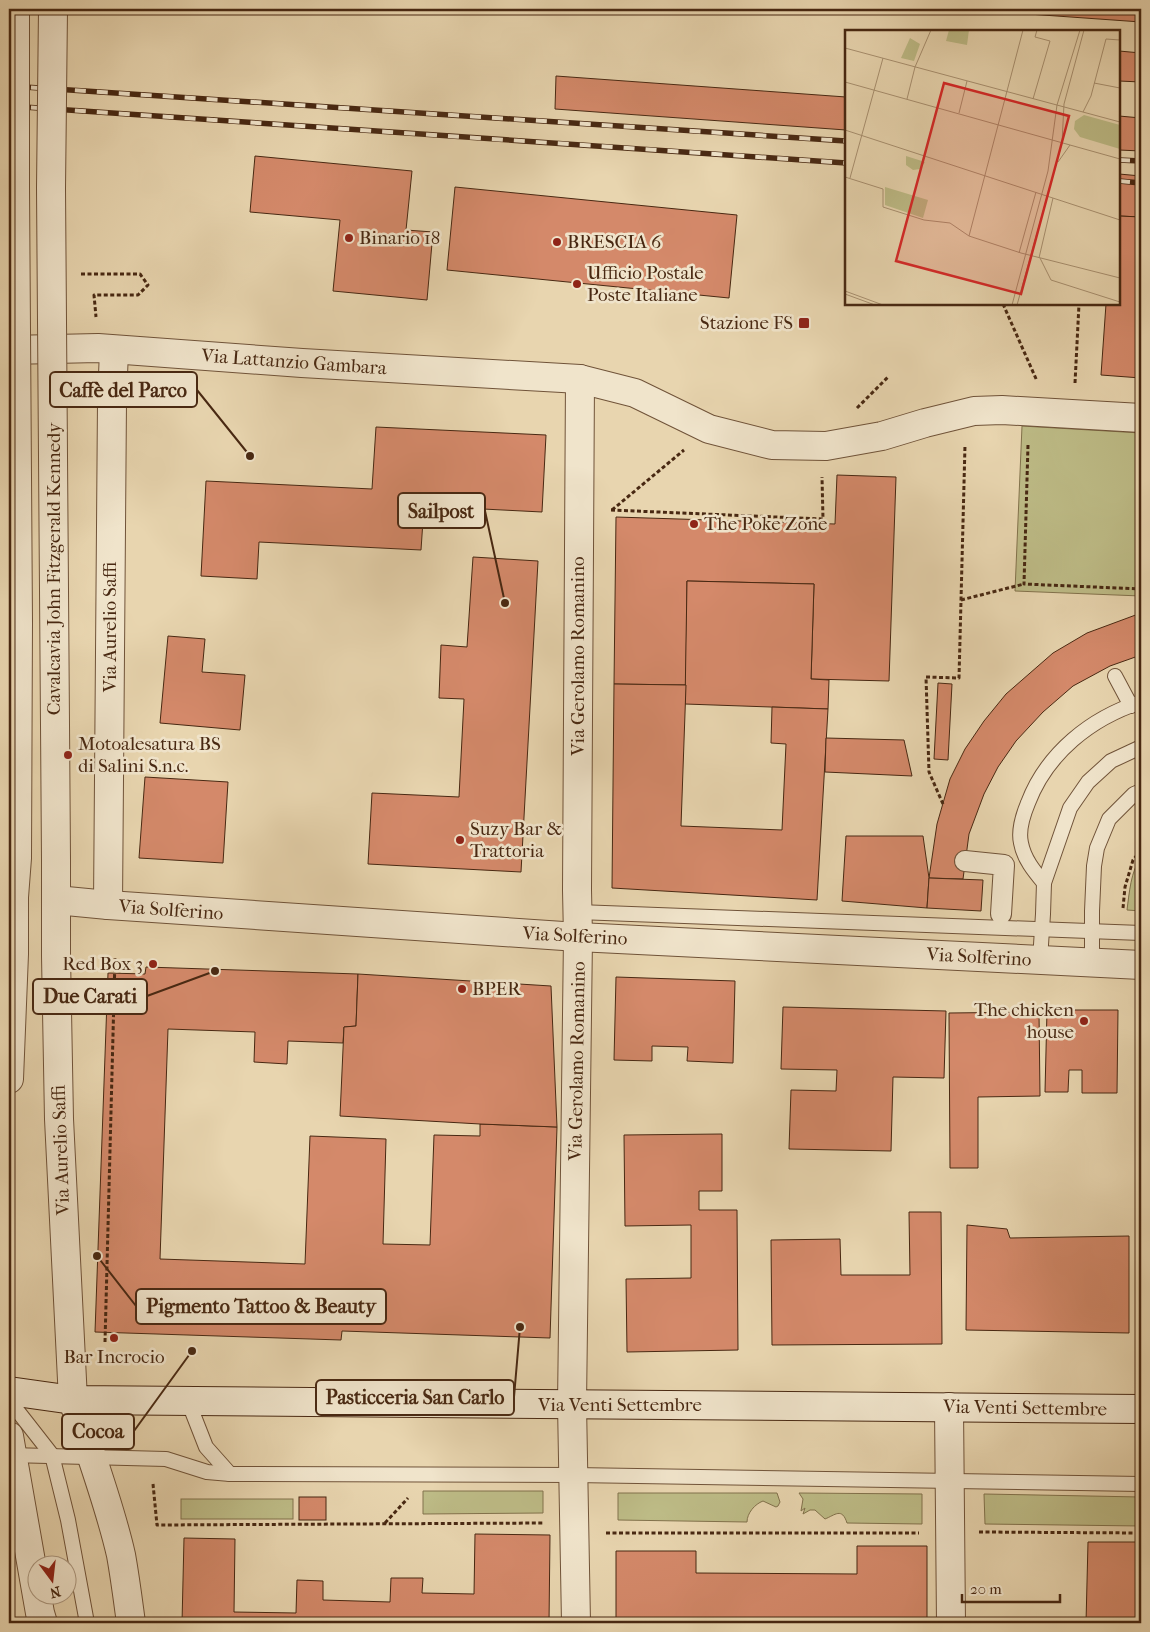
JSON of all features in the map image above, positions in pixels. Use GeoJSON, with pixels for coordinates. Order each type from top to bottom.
{"type":"FeatureCollection","features":[{"type":"Feature","properties":{"kind":"street","name":"Cavalcavia John Fitzgerald Kennedy"},"geometry":{"type":"LineString","coordinates":[[12,897],[18,858],[15,9]]}},
{"type":"Feature","properties":{"kind":"street","name":"Cavalcavia John Fitzgerald Kennedy"},"geometry":{"type":"LineString","coordinates":[[53,9],[51,198],[56,900]]}},
{"type":"Feature","properties":{"kind":"street","name":"Via Lattanzio Gambara"},"geometry":{"type":"LineString","coordinates":[[9,350],[98,348],[312,364],[580,379],[635,392],[709,429],[772,445],[826,446],[882,436],[966,412],[1002,410],[1141,418]]}},
{"type":"Feature","properties":{"kind":"street","name":"Via Aurelio Saffi"},"geometry":{"type":"LineString","coordinates":[[108,906],[114,350]]}},
{"type":"Feature","properties":{"kind":"street","name":"Via Gerolamo Romanino"},"geometry":{"type":"LineString","coordinates":[[576,1623],[572,1404],[578,925],[580,379]]}},
{"type":"Feature","properties":{"kind":"street"},"geometry":{"type":"LineString","coordinates":[[965,861],[1004,865],[1001,914]]}},
{"type":"Feature","properties":{"kind":"street","name":"Via Solferino"},"geometry":{"type":"LineString","coordinates":[[12,897],[108,906],[578,925],[1040,960],[1141,965]]}},
{"type":"Feature","properties":{"kind":"street"},"geometry":{"type":"LineString","coordinates":[[9,1079],[14,954],[12,897]]}},
{"type":"Feature","properties":{"kind":"street","name":"Via Aurelio Saffi"},"geometry":{"type":"LineString","coordinates":[[56,900],[59,1119],[73,1400],[100,1483],[120,1555],[131,1623]]}},
{"type":"Feature","properties":{"kind":"street","name":"Via Venti Settembre"},"geometry":{"type":"LineString","coordinates":[[9,1391],[73,1400],[1141,1409]]}},
{"type":"Feature","properties":{"kind":"street"},"geometry":{"type":"LineString","coordinates":[[949,1407],[952,1623]]}},
{"type":"Feature","properties":{"kind":"street"},"geometry":{"type":"LineString","coordinates":[[10,1448],[43,1623]]}},
{"type":"Feature","properties":{"kind":"lane"},"geometry":{"type":"LineString","coordinates":[[1044,883],[1028,862],[1021,843],[1022,820],[1034,786],[1056,756],[1096,723],[1136,704],[1115,676]]}},
{"type":"Feature","properties":{"kind":"lane"},"geometry":{"type":"LineString","coordinates":[[1040,960],[1044,883],[1070,808],[1088,782],[1111,761],[1141,746]]}},
{"type":"Feature","properties":{"kind":"lane"},"geometry":{"type":"LineString","coordinates":[[1092,963],[1091,930],[1094,866],[1097,848],[1109,819],[1134,794],[1141,791]]}},
{"type":"Feature","properties":{"kind":"lane"},"geometry":{"type":"LineString","coordinates":[[578,925],[1042,928],[1141,932]]}},
{"type":"Feature","properties":{"kind":"lane"},"geometry":{"type":"LineString","coordinates":[[9,1400],[52,1455],[68,1520],[87,1623]]}},
{"type":"Feature","properties":{"kind":"lane"},"geometry":{"type":"LineString","coordinates":[[188,1401],[206,1447],[230,1474]]}},
{"type":"Feature","properties":{"kind":"lane"},"geometry":{"type":"LineString","coordinates":[[10,1448],[52,1455],[166,1459],[207,1472],[230,1474],[574,1475],[1141,1484]]}},
{"type":"Feature","properties":{"kind":"path"},"geometry":{"type":"LineString","coordinates":[[73,273],[140,274],[148,285],[138,295],[94,295],[96,320]]}},
{"type":"Feature","properties":{"kind":"path"},"geometry":{"type":"LineString","coordinates":[[1003,305],[1039,385]]}},
{"type":"Feature","properties":{"kind":"path"},"geometry":{"type":"LineString","coordinates":[[1075,385],[1079,305]]}},
{"type":"Feature","properties":{"kind":"path"},"geometry":{"type":"LineString","coordinates":[[856,410],[888,377]]}},
{"type":"Feature","properties":{"kind":"path"},"geometry":{"type":"LineString","coordinates":[[943,804],[930,772],[926,677],[959,678],[966,412]]}},
{"type":"Feature","properties":{"kind":"path"},"geometry":{"type":"LineString","coordinates":[[1024,584],[1028,446]]}},
{"type":"Feature","properties":{"kind":"path"},"geometry":{"type":"LineString","coordinates":[[686,448],[611,510],[822,518],[822,474]]}},
{"type":"Feature","properties":{"kind":"path"},"geometry":{"type":"LineString","coordinates":[[961,600],[1024,584],[1141,589]]}},
{"type":"Feature","properties":{"kind":"path"},"geometry":{"type":"LineString","coordinates":[[1123,913],[1125,887],[1133,860],[1141,850]]}},
{"type":"Feature","properties":{"kind":"path"},"geometry":{"type":"LineString","coordinates":[[105,1342],[115,958]]}},
{"type":"Feature","properties":{"kind":"path"},"geometry":{"type":"LineString","coordinates":[[153,1484],[157,1525],[548,1523]]}},
{"type":"Feature","properties":{"kind":"path"},"geometry":{"type":"LineString","coordinates":[[970,1532],[1141,1533]]}},
{"type":"Feature","properties":{"kind":"path"},"geometry":{"type":"LineString","coordinates":[[606,1533],[926,1533]]}},
{"type":"Feature","properties":{"kind":"shaded area"},"geometry":{"type":"Polygon","coordinates":[[[1022,426],[1141,433],[1141,596],[1015,591],[1022,426]]]}},
{"type":"Feature","properties":{"kind":"shaded area"},"geometry":{"type":"Polygon","coordinates":[[[1141,858],[1141,911],[1127,910],[1133,875],[1141,858]]]}},
{"type":"Feature","properties":{"kind":"shaded area"},"geometry":{"type":"Polygon","coordinates":[[[423,1491],[543,1491],[543,1513],[423,1514],[423,1491]]]}},
{"type":"Feature","properties":{"kind":"shaded area"},"geometry":{"type":"Polygon","coordinates":[[[618,1493],[777,1493],[780,1502],[776,1507],[763,1501],[760,1502],[750,1512],[747,1522],[618,1520],[618,1493]]]}},
{"type":"Feature","properties":{"kind":"shaded area"},"geometry":{"type":"Polygon","coordinates":[[[799,1493],[922,1494],[922,1524],[847,1523],[843,1515],[840,1514],[835,1514],[825,1519],[815,1510],[810,1510],[803,1514],[805,1508],[801,1511],[803,1499],[799,1493]]]}},
{"type":"Feature","properties":{"kind":"shaded area"},"geometry":{"type":"Polygon","coordinates":[[[984,1494],[1141,1497],[1141,1526],[985,1524],[984,1494]]]}},
{"type":"Feature","properties":{"kind":"shaded area"},"geometry":{"type":"Polygon","coordinates":[[[181,1499],[293,1499],[293,1519],[181,1519],[181,1499]]]}},
{"type":"Feature","properties":{"kind":"building"},"geometry":{"type":"Polygon","coordinates":[[[958,9],[1141,9],[1141,22],[958,9]]]}},
{"type":"Feature","properties":{"kind":"building"},"geometry":{"type":"Polygon","coordinates":[[[1120,51],[1141,53],[1141,82],[1120,81],[1120,51]]]}},
{"type":"Feature","properties":{"kind":"building"},"geometry":{"type":"Polygon","coordinates":[[[556,76],[845,97],[845,130],[555,109],[556,76]]]}},
{"type":"Feature","properties":{"kind":"building"},"geometry":{"type":"Polygon","coordinates":[[[1120,116],[1141,118],[1141,151],[1120,150],[1120,116]]]}},
{"type":"Feature","properties":{"kind":"building"},"geometry":{"type":"Polygon","coordinates":[[[255,156],[412,171],[406,230],[433,232],[427,300],[333,291],[340,220],[250,212],[255,156]]]}},
{"type":"Feature","properties":{"kind":"building"},"geometry":{"type":"Polygon","coordinates":[[[1120,174],[1141,176],[1141,217],[1120,216],[1120,174]]]}},
{"type":"Feature","properties":{"kind":"building"},"geometry":{"type":"Polygon","coordinates":[[[455,187],[737,215],[729,298],[447,270],[455,187]]]}},
{"type":"Feature","properties":{"kind":"building"},"geometry":{"type":"Polygon","coordinates":[[[1120,216],[1141,217],[1141,378],[1101,375],[1106,305],[1120,305],[1120,216]]]}},
{"type":"Feature","properties":{"kind":"building"},"geometry":{"type":"Polygon","coordinates":[[[376,427],[546,435],[542,512],[424,506],[421,550],[259,542],[257,579],[201,576],[206,481],[372,489],[376,427]]]}},
{"type":"Feature","properties":{"kind":"building"},"geometry":{"type":"Polygon","coordinates":[[[837,475],[896,477],[889,681],[811,679],[814,584],[687,581],[686,685],[614,684],[616,517],[835,524],[837,475]]]}},
{"type":"Feature","properties":{"kind":"building"},"geometry":{"type":"Polygon","coordinates":[[[473,557],[538,561],[521,872],[368,864],[372,793],[459,797],[464,699],[439,698],[441,645],[467,647],[473,557]]]}},
{"type":"Feature","properties":{"kind":"building"},"geometry":{"type":"Polygon","coordinates":[[[687,581],[814,584],[811,679],[829,680],[828,709],[685,704],[687,581]]]}},
{"type":"Feature","properties":{"kind":"building"},"geometry":{"type":"Polygon","coordinates":[[[1141,613],[1141,655],[1110,666],[1073,686],[1043,712],[1016,741],[998,767],[984,794],[969,834],[963,879],[929,878],[937,824],[950,779],[965,749],[984,721],[1006,694],[1053,653],[1087,633],[1141,613]]]}},
{"type":"Feature","properties":{"kind":"building"},"geometry":{"type":"Polygon","coordinates":[[[168,636],[205,639],[202,672],[245,675],[240,730],[160,723],[168,636]]]}},
{"type":"Feature","properties":{"kind":"building"},"geometry":{"type":"Polygon","coordinates":[[[938,683],[952,684],[948,760],[934,759],[938,683]]]}},
{"type":"Feature","properties":{"kind":"building"},"geometry":{"type":"Polygon","coordinates":[[[614,684],[686,685],[681,826],[782,830],[786,744],[771,743],[772,707],[828,709],[817,900],[612,888],[614,684]]]}},
{"type":"Feature","properties":{"kind":"building"},"geometry":{"type":"Polygon","coordinates":[[[826,738],[904,740],[912,776],[825,772],[826,738]]]}},
{"type":"Feature","properties":{"kind":"building"},"geometry":{"type":"Polygon","coordinates":[[[145,777],[228,782],[223,863],[139,858],[145,777]]]}},
{"type":"Feature","properties":{"kind":"building"},"geometry":{"type":"Polygon","coordinates":[[[846,836],[923,836],[929,878],[927,908],[842,901],[846,836]]]}},
{"type":"Feature","properties":{"kind":"building"},"geometry":{"type":"Polygon","coordinates":[[[929,878],[983,880],[981,911],[927,908],[929,878]]]}},
{"type":"Feature","properties":{"kind":"building"},"geometry":{"type":"Polygon","coordinates":[[[146,967],[358,974],[356,1026],[344,1027],[343,1043],[288,1041],[287,1064],[254,1062],[255,1032],[168,1029],[160,1259],[305,1264],[310,1136],[386,1139],[383,1244],[430,1245],[434,1135],[480,1136],[480,1124],[557,1127],[550,1338],[342,1331],[341,1340],[95,1332],[108,973],[145,974],[146,967]]]}},
{"type":"Feature","properties":{"kind":"building"},"geometry":{"type":"Polygon","coordinates":[[[358,974],[551,986],[557,1127],[340,1116],[344,1027],[356,1026],[358,974]]]}},
{"type":"Feature","properties":{"kind":"building"},"geometry":{"type":"Polygon","coordinates":[[[616,977],[735,981],[733,1063],[687,1061],[688,1047],[652,1046],[652,1061],[614,1060],[616,977]]]}},
{"type":"Feature","properties":{"kind":"building"},"geometry":{"type":"Polygon","coordinates":[[[783,1007],[946,1011],[944,1078],[893,1077],[891,1151],[789,1149],[791,1090],[836,1091],[837,1070],[781,1069],[783,1007]]]}},
{"type":"Feature","properties":{"kind":"building"},"geometry":{"type":"Polygon","coordinates":[[[1047,1010],[1118,1010],[1117,1093],[1082,1093],[1082,1070],[1069,1070],[1068,1092],[1045,1092],[1047,1010]]]}},
{"type":"Feature","properties":{"kind":"building"},"geometry":{"type":"Polygon","coordinates":[[[1138,1010],[1141,1010],[1141,1140],[1138,1010]]]}},
{"type":"Feature","properties":{"kind":"building"},"geometry":{"type":"Polygon","coordinates":[[[1039,1012],[1040,1096],[978,1097],[978,1168],[950,1168],[949,1013],[1039,1012]]]}},
{"type":"Feature","properties":{"kind":"building"},"geometry":{"type":"Polygon","coordinates":[[[722,1134],[722,1191],[699,1191],[699,1210],[737,1210],[738,1350],[627,1352],[626,1279],[691,1278],[691,1225],[625,1226],[624,1135],[722,1134]]]}},
{"type":"Feature","properties":{"kind":"building"},"geometry":{"type":"Polygon","coordinates":[[[909,1212],[941,1212],[942,1344],[772,1345],[771,1240],[840,1239],[841,1275],[910,1275],[909,1212]]]}},
{"type":"Feature","properties":{"kind":"building"},"geometry":{"type":"Polygon","coordinates":[[[967,1225],[1007,1229],[1010,1238],[1129,1236],[1129,1333],[966,1330],[967,1225]]]}},
{"type":"Feature","properties":{"kind":"building"},"geometry":{"type":"Polygon","coordinates":[[[299,1497],[326,1497],[326,1520],[299,1520],[299,1497]]]}},
{"type":"Feature","properties":{"kind":"building"},"geometry":{"type":"Polygon","coordinates":[[[475,1534],[550,1535],[549,1623],[182,1623],[184,1538],[235,1539],[234,1612],[296,1613],[297,1580],[323,1581],[323,1600],[390,1602],[391,1578],[423,1578],[422,1593],[474,1594],[475,1534]]]}},
{"type":"Feature","properties":{"kind":"building"},"geometry":{"type":"Polygon","coordinates":[[[1088,1542],[1141,1542],[1141,1623],[1086,1623],[1088,1542]]]}},
{"type":"Feature","properties":{"kind":"building"},"geometry":{"type":"Polygon","coordinates":[[[857,1546],[927,1546],[927,1623],[616,1623],[616,1551],[696,1551],[696,1573],[857,1574],[857,1546]]]}},
{"type":"Feature","properties":{"kind":"railway"},"geometry":{"type":"LineString","coordinates":[[9,86],[845,141]]}},
{"type":"Feature","properties":{"kind":"railway"},"geometry":{"type":"LineString","coordinates":[[9,106],[845,163]]}},
{"type":"Feature","properties":{"kind":"railway"},"geometry":{"type":"LineString","coordinates":[[1120,160],[1141,161]]}},
{"type":"Feature","properties":{"kind":"railway"},"geometry":{"type":"LineString","coordinates":[[1120,181],[1141,183]]}},
{"type":"Feature","properties":{"kind":"place","name":"Binario 18"},"geometry":{"type":"Point","coordinates":[349,238]}},
{"type":"Feature","properties":{"kind":"place","name":"BRESCIA 6"},"geometry":{"type":"Point","coordinates":[557,242]}},
{"type":"Feature","properties":{"kind":"place","name":"Ufficio Postale Poste Italiane"},"geometry":{"type":"Point","coordinates":[577,284]}},
{"type":"Feature","properties":{"kind":"place","name":"Stazione FS"},"geometry":{"type":"Point","coordinates":[804,323]}},
{"type":"Feature","properties":{"kind":"place","name":"Caffè del Parco"},"geometry":{"type":"Point","coordinates":[250,456]}},
{"type":"Feature","properties":{"kind":"place","name":"The Poke Zone"},"geometry":{"type":"Point","coordinates":[694,524]}},
{"type":"Feature","properties":{"kind":"place","name":"Sailpost"},"geometry":{"type":"Point","coordinates":[505,603]}},
{"type":"Feature","properties":{"kind":"place","name":"Motoalesatura BS di Salini S.n.c."},"geometry":{"type":"Point","coordinates":[68,755]}},
{"type":"Feature","properties":{"kind":"place","name":"Suzy Bar & Trattoria"},"geometry":{"type":"Point","coordinates":[460,840]}},
{"type":"Feature","properties":{"kind":"place","name":"Red Box 3"},"geometry":{"type":"Point","coordinates":[153,964]}},
{"type":"Feature","properties":{"kind":"place","name":"Due Carati"},"geometry":{"type":"Point","coordinates":[215,971]}},
{"type":"Feature","properties":{"kind":"place","name":"BPER"},"geometry":{"type":"Point","coordinates":[462,989]}},
{"type":"Feature","properties":{"kind":"place","name":"The chicken house"},"geometry":{"type":"Point","coordinates":[1084,1021]}},
{"type":"Feature","properties":{"kind":"place","name":"Pigmento Tattoo & Beauty"},"geometry":{"type":"Point","coordinates":[97,1256]}},
{"type":"Feature","properties":{"kind":"place","name":"Pasticceria San Carlo"},"geometry":{"type":"Point","coordinates":[520,1327]}},
{"type":"Feature","properties":{"kind":"place","name":"Bar Incrocio"},"geometry":{"type":"Point","coordinates":[114,1338]}},
{"type":"Feature","properties":{"kind":"place","name":"Cocoa"},"geometry":{"type":"Point","coordinates":[192,1351]}}]}
